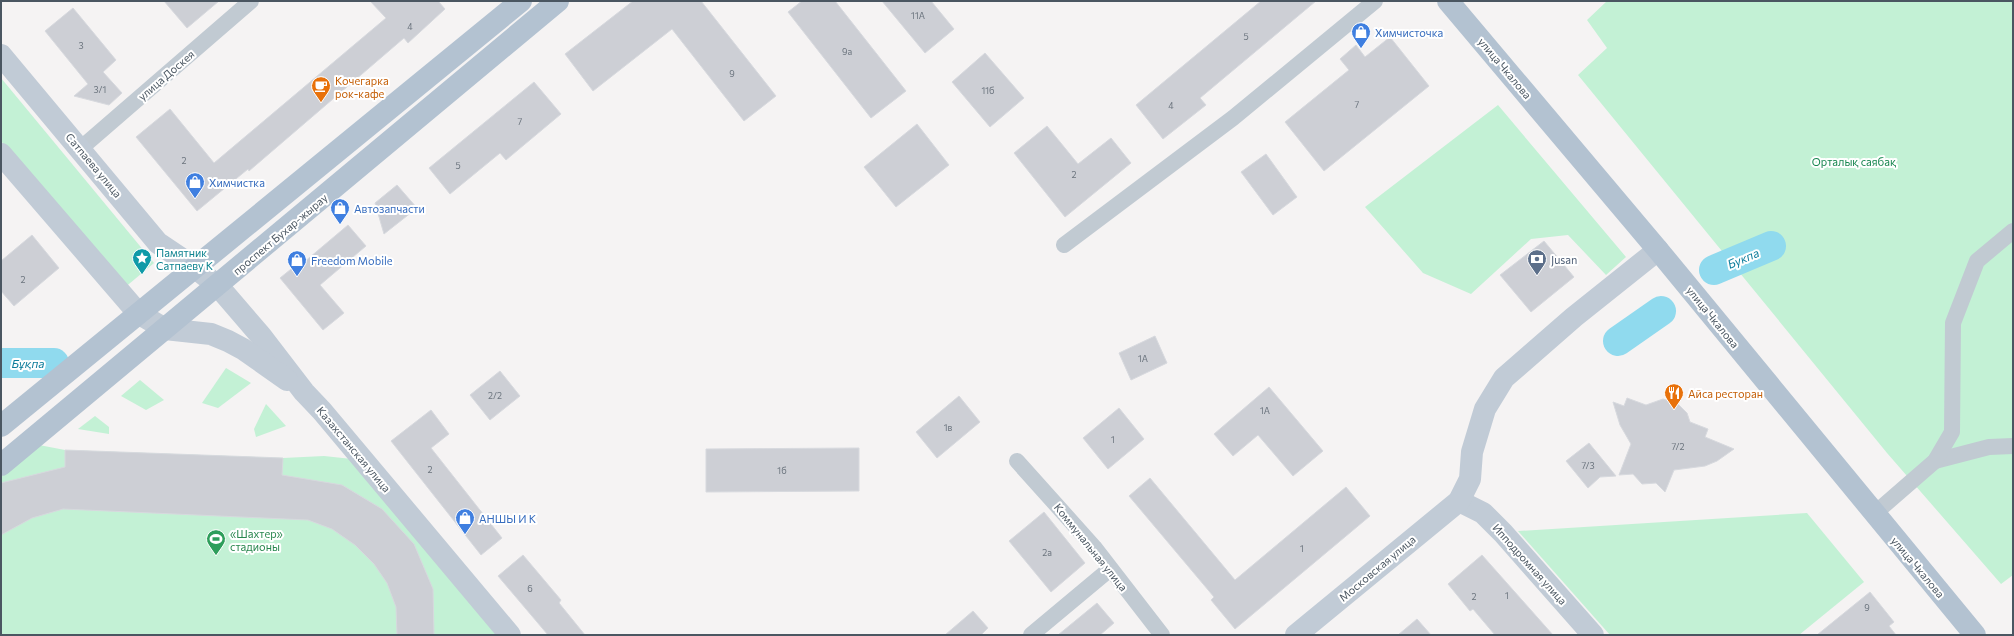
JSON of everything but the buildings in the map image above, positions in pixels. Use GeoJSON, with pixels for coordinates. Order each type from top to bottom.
{"type":"FeatureCollection","features":[{"type":"Feature","properties":{"kind":"main road"},"geometry":{"type":"LineString","coordinates":[[1,426],[521,1]]}},
{"type":"Feature","properties":{"kind":"main road","name":"проспект Бухар-жырау"},"geometry":{"type":"LineString","coordinates":[[1,465],[218,286],[558,1]]}},
{"type":"Feature","properties":{"kind":"main road","name":"улица Чкалова"},"geometry":{"type":"LineString","coordinates":[[1448,1],[1658,250],[1975,635]]}},
{"type":"Feature","properties":{"kind":"main road","name":"Сатпаева улица"},"geometry":{"type":"LineString","coordinates":[[1,55],[158,243],[194,267]]}},
{"type":"Feature","properties":{"kind":"main road"},"geometry":{"type":"LineString","coordinates":[[1,154],[138,313],[165,329],[211,334],[228,341],[243,349],[304,392]]}},
{"type":"Feature","properties":{"kind":"main road"},"geometry":{"type":"LineString","coordinates":[[1459,501],[1470,479],[1472,452],[1485,409],[1504,378],[1574,318],[1658,250]]}},
{"type":"Feature","properties":{"kind":"main road","name":"Казахстанская улица"},"geometry":{"type":"LineString","coordinates":[[194,267],[218,286],[261,336],[304,392],[322,411],[510,635]]}},
{"type":"Feature","properties":{"kind":"main road","name":"Московская улица"},"geometry":{"type":"LineString","coordinates":[[1296,635],[1459,501]]}},
{"type":"Feature","properties":{"kind":"main road","name":"Ипподромная улица"},"geometry":{"type":"LineString","coordinates":[[1459,501],[1483,513],[1503,533],[1593,635]]}},
{"type":"Feature","properties":{"kind":"street"},"geometry":{"type":"LineString","coordinates":[[1064,245],[1233,118],[1374,1]]}},
{"type":"Feature","properties":{"kind":"street","name":"улица Доскея"},"geometry":{"type":"LineString","coordinates":[[80,149],[248,2]]}},
{"type":"Feature","properties":{"kind":"street"},"geometry":{"type":"LineString","coordinates":[[1874,514],[1935,461],[1952,432],[1953,324],[1977,261],[2013,231]]}},
{"type":"Feature","properties":{"kind":"street"},"geometry":{"type":"LineString","coordinates":[[1935,461],[1989,447],[2013,446]]}},
{"type":"Feature","properties":{"kind":"street","name":"Коммунальная улица"},"geometry":{"type":"LineString","coordinates":[[1017,461],[1094,547],[1162,635]]}},
{"type":"Feature","properties":{"kind":"street"},"geometry":{"type":"LineString","coordinates":[[1031,635],[1110,569]]}},
{"type":"Feature","properties":{"kind":"green space","name":"Орталық саябақ"},"geometry":{"type":"Polygon","coordinates":[[[1607,1],[2013,1],[2013,575],[2001,584],[1887,453],[1578,75],[1607,48],[1587,20],[1607,1]]]}},
{"type":"Feature","properties":{"kind":"green space"},"geometry":{"type":"Polygon","coordinates":[[[1,78],[154,263],[123,289],[1,141],[1,78]]]}},
{"type":"Feature","properties":{"kind":"green space"},"geometry":{"type":"Polygon","coordinates":[[[1498,105],[1626,257],[1606,275],[1568,235],[1531,239],[1471,294],[1423,273],[1365,207],[1498,105]]]}},
{"type":"Feature","properties":{"kind":"green space"},"geometry":{"type":"Polygon","coordinates":[[[226,368],[251,383],[218,408],[202,403],[226,368]]]}},
{"type":"Feature","properties":{"kind":"green space"},"geometry":{"type":"Polygon","coordinates":[[[140,380],[164,400],[146,410],[121,396],[140,380]]]}},
{"type":"Feature","properties":{"kind":"green space"},"geometry":{"type":"Polygon","coordinates":[[[266,404],[286,426],[256,437],[254,429],[266,404]]]}},
{"type":"Feature","properties":{"kind":"green space"},"geometry":{"type":"Polygon","coordinates":[[[95,416],[109,427],[109,434],[78,429],[95,416]]]}},
{"type":"Feature","properties":{"kind":"green space","name":"«Шахтер» стадионы"},"geometry":{"type":"Polygon","coordinates":[[[39,445],[65,450],[283,458],[324,456],[352,459],[497,635],[1,635],[1,477],[39,445]]]}},
{"type":"Feature","properties":{"kind":"green space"},"geometry":{"type":"Polygon","coordinates":[[[1807,513],[1864,582],[1799,635],[1610,635],[1518,531],[1807,513]]]}},
{"type":"Feature","properties":{"kind":"waterway","name":"Букпа"},"geometry":{"type":"LineString","coordinates":[[1714,270],[1771,246]]}},
{"type":"Feature","properties":{"kind":"waterway","name":"Букпа"},"geometry":{"type":"LineString","coordinates":[[1618,341],[1661,311]]}},
{"type":"Feature","properties":{"kind":"waterway","name":"Бұқпа"},"geometry":{"type":"LineString","coordinates":[[1,363],[54,363]]}},
{"type":"Feature","properties":{"kind":"place","name":"Химчисточка"},"geometry":{"type":"Point","coordinates":[1361,49]}},
{"type":"Feature","properties":{"kind":"place","name":"Кочегарка рок-кафе"},"geometry":{"type":"Point","coordinates":[321,103]}},
{"type":"Feature","properties":{"kind":"place","name":"Химчистка"},"geometry":{"type":"Point","coordinates":[195,199]}},
{"type":"Feature","properties":{"kind":"place","name":"Автозапчасти"},"geometry":{"type":"Point","coordinates":[340,225]}},
{"type":"Feature","properties":{"kind":"place","name":"Памятник Сатпаеву К"},"geometry":{"type":"Point","coordinates":[142,275]}},
{"type":"Feature","properties":{"kind":"place","name":"Jusan"},"geometry":{"type":"Point","coordinates":[1537,276]}},
{"type":"Feature","properties":{"kind":"place","name":"Freedom Mobile"},"geometry":{"type":"Point","coordinates":[297,277]}},
{"type":"Feature","properties":{"kind":"place","name":"Айса ресторан"},"geometry":{"type":"Point","coordinates":[1674,410]}},
{"type":"Feature","properties":{"kind":"place","name":"АНШЫ И К"},"geometry":{"type":"Point","coordinates":[465,535]}},
{"type":"Feature","properties":{"kind":"place","name":"«Шахтер» стадионы"},"geometry":{"type":"Point","coordinates":[216,556]}}]}
